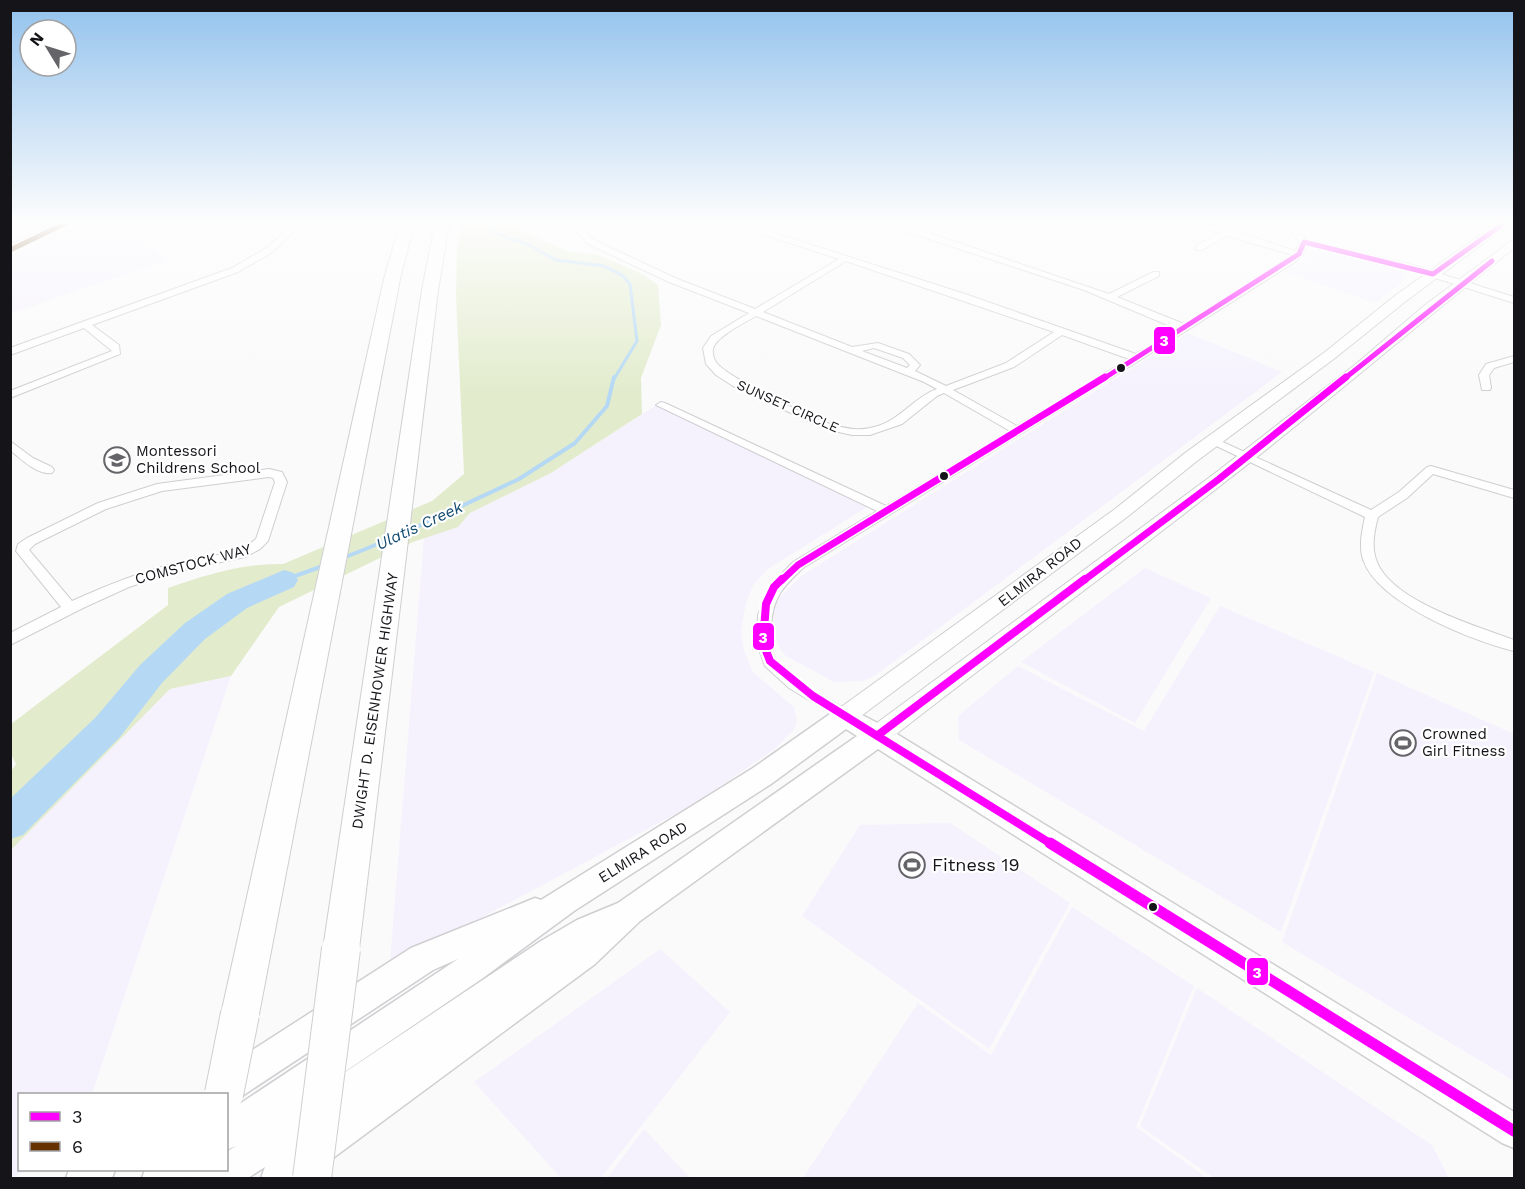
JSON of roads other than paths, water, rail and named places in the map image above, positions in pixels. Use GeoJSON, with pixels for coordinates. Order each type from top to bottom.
{"type":"FeatureCollection","features":[{"type":"Feature","properties":{"kind":"highway"},"geometry":{"type":"LineString","coordinates":[[224,1093],[392,279]]}},
{"type":"Feature","properties":{"kind":"highway","name":"DWIGHT D. EISENHOWER HIGHWAY"},"geometry":{"type":"LineString","coordinates":[[312,1179],[432,279]]}},
{"type":"Feature","properties":{"kind":"main road","name":"ELMIRA ROAD"},"geometry":{"type":"LineString","coordinates":[[228,1132],[454,980],[564,901],[762,776],[1011,595],[1330,355],[1426,279]]}},
{"type":"Feature","properties":{"kind":"main road","name":"ELMIRA ROAD"},"geometry":{"type":"LineString","coordinates":[[278,1179],[585,954],[630,911],[878,735],[980,656],[1085,581],[1246,457],[1468,279]]}},
{"type":"Feature","properties":{"kind":"main road"},"geometry":{"type":"LineString","coordinates":[[845,716],[1515,1131]]}},
{"type":"Feature","properties":{"kind":"main road","name":"ELMIRA ROAD"},"geometry":{"type":"LineString","coordinates":[[218,1093],[422,959],[482,932],[564,901]]}},
{"type":"Feature","properties":{"kind":"main road","name":"ELMIRA ROAD"},"geometry":{"type":"LineString","coordinates":[[219,1179],[551,951],[587,930],[630,911]]}},
{"type":"Feature","properties":{"kind":"main road"},"geometry":{"type":"LineString","coordinates":[[83,1179],[96,1171]]}},
{"type":"Feature","properties":{"kind":"street"},"geometry":{"type":"LineString","coordinates":[[10,352],[209,279]]}},
{"type":"Feature","properties":{"kind":"street"},"geometry":{"type":"LineString","coordinates":[[671,279],[851,350],[874,345],[906,356],[915,365],[909,373],[943,389],[1016,430]]}},
{"type":"Feature","properties":{"kind":"street","name":"SUNSET CIRCLE"},"geometry":{"type":"LineString","coordinates":[[810,279],[714,338],[708,348],[711,362],[720,373],[737,384],[829,427],[852,432],[870,432],[898,422],[933,394],[1010,365],[1061,331]]}},
{"type":"Feature","properties":{"kind":"street"},"geometry":{"type":"LineString","coordinates":[[909,279],[1137,358]]}},
{"type":"Feature","properties":{"kind":"street"},"geometry":{"type":"LineString","coordinates":[[1058,279],[1110,297],[1184,328]]}},
{"type":"Feature","properties":{"kind":"street"},"geometry":{"type":"LineString","coordinates":[[1110,297],[1145,279]]}},
{"type":"Feature","properties":{"kind":"street"},"geometry":{"type":"LineString","coordinates":[[845,716],[813,696],[770,661],[763,643],[766,604],[774,587],[798,565],[1137,358],[1259,279]]}},
{"type":"Feature","properties":{"kind":"street"},"geometry":{"type":"LineString","coordinates":[[1452,279],[1515,300]]}},
{"type":"Feature","properties":{"kind":"street"},"geometry":{"type":"LineString","coordinates":[[10,395],[117,352],[116,347],[85,324]]}},
{"type":"Feature","properties":{"kind":"street"},"geometry":{"type":"LineString","coordinates":[[1486,388],[1484,375],[1490,366],[1515,359]]}},
{"type":"Feature","properties":{"kind":"street"},"geometry":{"type":"LineString","coordinates":[[661,405],[885,510]]}},
{"type":"Feature","properties":{"kind":"street"},"geometry":{"type":"LineString","coordinates":[[1214,441],[1372,515]]}},
{"type":"Feature","properties":{"kind":"street"},"geometry":{"type":"LineString","coordinates":[[10,444],[28,460],[48,470]]}},
{"type":"Feature","properties":{"kind":"street"},"geometry":{"type":"LineString","coordinates":[[1515,494],[1431,470],[1403,495],[1372,515],[1366,545],[1373,568],[1392,589],[1420,607],[1515,646]]}},
{"type":"Feature","properties":{"kind":"street","name":"COMSTOCK WAY"},"geometry":{"type":"LineString","coordinates":[[10,640],[118,585],[155,573],[236,555],[255,548],[262,541],[278,492],[281,482],[278,475],[269,473],[246,475],[161,487],[102,506],[31,541],[23,547],[22,551],[70,608]]}},
{"type":"Feature","properties":{"kind":"waterway","name":"Ulatis Creek"},"geometry":{"type":"LineString","coordinates":[[614,379],[637,341],[630,284],[626,279]]}},
{"type":"Feature","properties":{"kind":"waterway","name":"Ulatis Creek"},"geometry":{"type":"LineString","coordinates":[[404,533],[519,479],[575,443],[607,406],[614,377]]}},
{"type":"Feature","properties":{"kind":"waterway","name":"Ulatis Creek"},"geometry":{"type":"LineString","coordinates":[[343,558],[388,540]]}},
{"type":"Feature","properties":{"kind":"waterway","name":"Ulatis Creek"},"geometry":{"type":"LineString","coordinates":[[284,580],[323,566]]}},
{"type":"Feature","properties":{"kind":"waterway","name":"Ulatis Creek"},"geometry":{"type":"LineString","coordinates":[[10,823],[108,727],[151,674],[195,631],[237,601],[284,580]]}},
{"type":"Feature","properties":{"kind":"place","name":"Montessori Childrens School"},"geometry":{"type":"Point","coordinates":[117,460]}},
{"type":"Feature","properties":{"kind":"place","name":"Crowned Girl Fitness"},"geometry":{"type":"Point","coordinates":[1403,743]}},
{"type":"Feature","properties":{"kind":"place","name":"Fitness 19"},"geometry":{"type":"Point","coordinates":[912,865]}}]}
